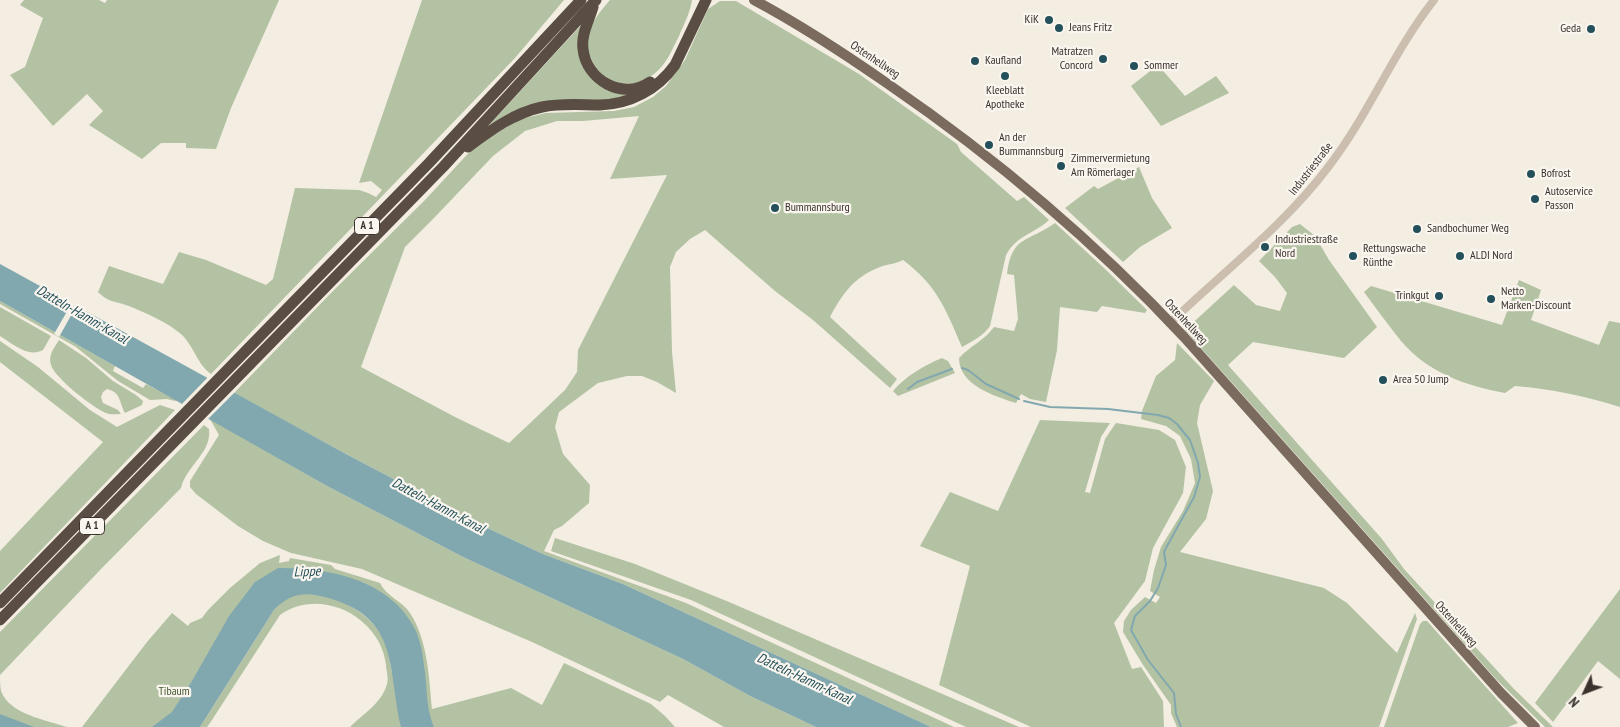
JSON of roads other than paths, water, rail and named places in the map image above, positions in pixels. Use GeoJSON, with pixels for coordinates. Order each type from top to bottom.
{"type":"FeatureCollection","features":[{"type":"Feature","properties":{"kind":"highway","name":"A 1"},"geometry":{"type":"LineString","coordinates":[[0,603],[429,163],[581,0]]}},
{"type":"Feature","properties":{"kind":"highway"},"geometry":{"type":"LineString","coordinates":[[595,2],[583,36],[585,59],[595,76],[602,82],[627,90],[647,85],[664,71],[676,52],[697,0]]}},
{"type":"Feature","properties":{"kind":"highway"},"geometry":{"type":"LineString","coordinates":[[443,167],[505,121],[530,110],[550,105],[611,104],[638,96],[652,88],[675,65],[706,0]]}},
{"type":"Feature","properties":{"kind":"highway","name":"A 1"},"geometry":{"type":"LineString","coordinates":[[0,620],[443,167],[595,2]]}},
{"type":"Feature","properties":{"kind":"main road","name":"Ostenhellweg"},"geometry":{"type":"LineString","coordinates":[[756,1],[820,38],[918,104],[967,140],[1064,220],[1122,274],[1170,323],[1469,657],[1535,727]]}},
{"type":"Feature","properties":{"kind":"street","name":"Industriestraße"},"geometry":{"type":"LineString","coordinates":[[1170,323],[1248,253],[1288,215],[1310,190],[1348,138],[1402,44],[1434,0]]}},
{"type":"Feature","properties":{"kind":"water","name":"Datteln-Hamm-Kanal"},"geometry":{"type":"Polygon","coordinates":[[[0,264],[346,454],[483,526],[543,554],[623,584],[931,727],[816,727],[750,696],[683,659],[463,557],[327,486],[0,301],[0,264]]]}},
{"type":"Feature","properties":{"kind":"water","name":"Lippe"},"geometry":{"type":"Polygon","coordinates":[[[278,568],[318,570],[356,580],[390,598],[404,612],[415,629],[420,642],[428,704],[434,727],[401,727],[391,664],[386,647],[378,631],[367,617],[349,606],[325,597],[304,594],[285,600],[274,610],[200,727],[152,727],[172,712],[229,616],[255,582],[278,568]]]}},
{"type":"Feature","properties":{"kind":"water"},"geometry":{"type":"Polygon","coordinates":[[[0,714],[34,727],[0,727],[0,714]]]}},
{"type":"Feature","properties":{"kind":"waterway"},"geometry":{"type":"LineString","coordinates":[[962,368],[968,370],[986,384],[1019,399]]}},
{"type":"Feature","properties":{"kind":"waterway"},"geometry":{"type":"LineString","coordinates":[[908,389],[917,382],[952,369]]}},
{"type":"Feature","properties":{"kind":"waterway"},"geometry":{"type":"LineString","coordinates":[[1024,401],[1050,407],[1108,409],[1158,415],[1169,418],[1177,424],[1190,440],[1198,463],[1200,477],[1194,497],[1164,552],[1166,565],[1158,588],[1150,601],[1135,616],[1131,630],[1148,660],[1174,693],[1176,714],[1181,727]]}},
{"type":"Feature","properties":{"kind":"place","name":"KiK"},"geometry":{"type":"Point","coordinates":[1049,20]}},
{"type":"Feature","properties":{"kind":"place","name":"Jeans Fritz"},"geometry":{"type":"Point","coordinates":[1059,28]}},
{"type":"Feature","properties":{"kind":"place","name":"Geda"},"geometry":{"type":"Point","coordinates":[1591,29]}},
{"type":"Feature","properties":{"kind":"place","name":"Matratzen Concord"},"geometry":{"type":"Point","coordinates":[1103,59]}},
{"type":"Feature","properties":{"kind":"place","name":"Kaufland"},"geometry":{"type":"Point","coordinates":[975,61]}},
{"type":"Feature","properties":{"kind":"place","name":"Sommer"},"geometry":{"type":"Point","coordinates":[1134,66]}},
{"type":"Feature","properties":{"kind":"place","name":"Kleeblatt Apotheke"},"geometry":{"type":"Point","coordinates":[1005,76]}},
{"type":"Feature","properties":{"kind":"place","name":"An der Bummannsburg"},"geometry":{"type":"Point","coordinates":[989,145]}},
{"type":"Feature","properties":{"kind":"place","name":"Zimmervermietung Am Römerlager"},"geometry":{"type":"Point","coordinates":[1061,166]}},
{"type":"Feature","properties":{"kind":"place","name":"Bofrost"},"geometry":{"type":"Point","coordinates":[1531,174]}},
{"type":"Feature","properties":{"kind":"place","name":"Autoservice Passon"},"geometry":{"type":"Point","coordinates":[1535,199]}},
{"type":"Feature","properties":{"kind":"place","name":"Bummannsburg"},"geometry":{"type":"Point","coordinates":[775,208]}},
{"type":"Feature","properties":{"kind":"place","name":"Sandbochumer Weg"},"geometry":{"type":"Point","coordinates":[1417,229]}},
{"type":"Feature","properties":{"kind":"place","name":"Industriestraße Nord"},"geometry":{"type":"Point","coordinates":[1265,247]}},
{"type":"Feature","properties":{"kind":"place","name":"Rettungswache Rünthe"},"geometry":{"type":"Point","coordinates":[1353,256]}},
{"type":"Feature","properties":{"kind":"place","name":"ALDI Nord"},"geometry":{"type":"Point","coordinates":[1460,256]}},
{"type":"Feature","properties":{"kind":"place","name":"Trinkgut"},"geometry":{"type":"Point","coordinates":[1439,296]}},
{"type":"Feature","properties":{"kind":"place","name":"Netto Marken-Discount"},"geometry":{"type":"Point","coordinates":[1491,299]}},
{"type":"Feature","properties":{"kind":"place","name":"Area 50 Jump"},"geometry":{"type":"Point","coordinates":[1383,380]}},
{"type":"Feature","properties":{"kind":"park label","name":"Tibaum"},"geometry":{"type":"Point","coordinates":[174,692]}}]}
